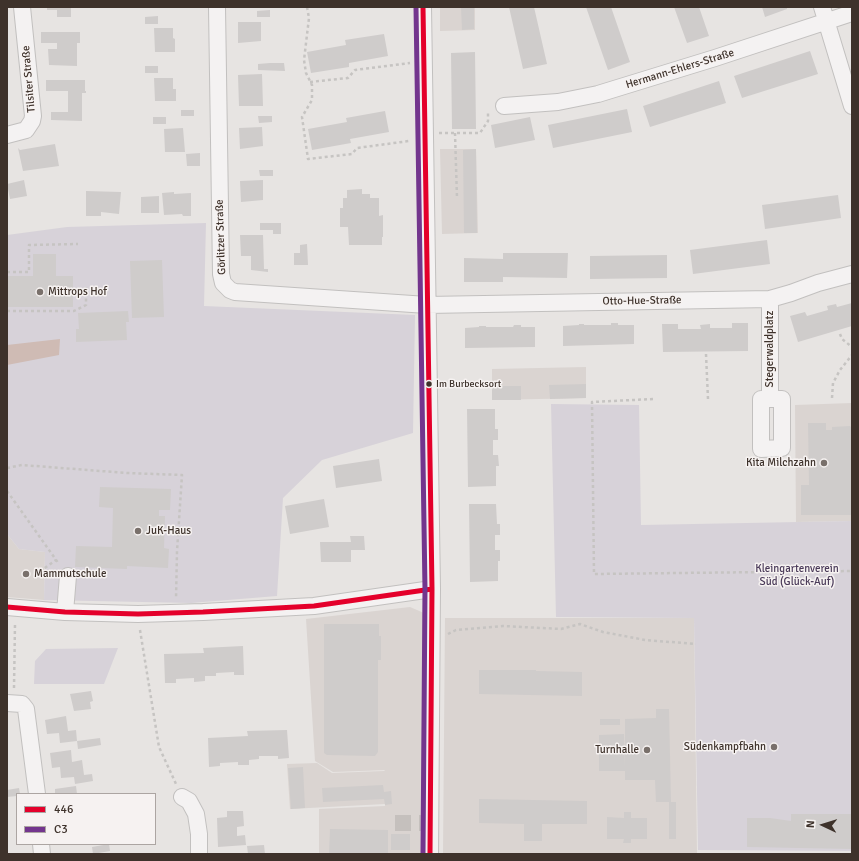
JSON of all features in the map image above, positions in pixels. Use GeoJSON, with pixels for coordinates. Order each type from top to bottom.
{"type":"FeatureCollection","features":[{"type":"Feature","properties":{"kind":"street","name":"Tilsiter Straße"},"geometry":{"type":"LineString","coordinates":[[7,135],[26,130],[32,121],[33,116],[22,7]]}},
{"type":"Feature","properties":{"kind":"street","name":"Görlitzer Straße"},"geometry":{"type":"LineString","coordinates":[[217,7],[221,274],[223,283],[230,290],[239,293],[427,304]]}},
{"type":"Feature","properties":{"kind":"street"},"geometry":{"type":"LineString","coordinates":[[423,7],[432,589],[430,854]]}},
{"type":"Feature","properties":{"kind":"street","name":"Hermann-Ehlers-Straße"},"geometry":{"type":"LineString","coordinates":[[504,106],[558,102],[598,94],[708,61],[825,14],[852,13]]}},
{"type":"Feature","properties":{"kind":"street"},"geometry":{"type":"LineString","coordinates":[[825,14],[852,106]]}},
{"type":"Feature","properties":{"kind":"street","name":"Otto-Hue-Straße"},"geometry":{"type":"LineString","coordinates":[[427,304],[770,299],[818,283],[852,274]]}},
{"type":"Feature","properties":{"kind":"street","name":"Stegerwaldplatz"},"geometry":{"type":"LineString","coordinates":[[770,299],[770,399]]}},
{"type":"Feature","properties":{"kind":"street"},"geometry":{"type":"LineString","coordinates":[[65,612],[68,576]]}},
{"type":"Feature","properties":{"kind":"street"},"geometry":{"type":"LineString","coordinates":[[11,608],[65,612],[138,614],[297,608],[366,600],[432,589]]}},
{"type":"Feature","properties":{"kind":"street"},"geometry":{"type":"LineString","coordinates":[[10,703],[22,704],[26,710],[37,793]]}},
{"type":"Feature","properties":{"kind":"street"},"geometry":{"type":"LineString","coordinates":[[182,797],[189,802],[196,814],[200,854]]}},
{"type":"Feature","properties":{"kind":"path"},"geometry":{"type":"LineString","coordinates":[[307,7],[309,18],[304,60],[306,73],[312,85],[312,100],[302,117],[308,159],[352,154],[357,148],[425,136],[480,132],[488,120],[488,106],[504,106]]}},
{"type":"Feature","properties":{"kind":"path"},"geometry":{"type":"LineString","coordinates":[[310,82],[348,78],[355,70],[423,61]]}},
{"type":"Feature","properties":{"kind":"path"},"geometry":{"type":"LineString","coordinates":[[456,133],[457,198]]}},
{"type":"Feature","properties":{"kind":"path"},"geometry":{"type":"LineString","coordinates":[[7,272],[29,272],[29,245],[78,244]]}},
{"type":"Feature","properties":{"kind":"path"},"geometry":{"type":"LineString","coordinates":[[7,312],[74,312],[86,305],[86,287]]}},
{"type":"Feature","properties":{"kind":"path"},"geometry":{"type":"LineString","coordinates":[[840,334],[842,339],[852,348]]}},
{"type":"Feature","properties":{"kind":"path"},"geometry":{"type":"LineString","coordinates":[[706,354],[708,399]]}},
{"type":"Feature","properties":{"kind":"path"},"geometry":{"type":"LineString","coordinates":[[832,398],[833,383],[840,370],[852,355]]}},
{"type":"Feature","properties":{"kind":"path"},"geometry":{"type":"LineString","coordinates":[[653,399],[592,402],[594,574],[852,571]]}},
{"type":"Feature","properties":{"kind":"path"},"geometry":{"type":"LineString","coordinates":[[7,468],[22,465],[126,473],[182,475],[177,551],[176,613]]}},
{"type":"Feature","properties":{"kind":"path"},"geometry":{"type":"LineString","coordinates":[[7,491],[68,576]]}},
{"type":"Feature","properties":{"kind":"path"},"geometry":{"type":"LineString","coordinates":[[35,575],[56,560]]}},
{"type":"Feature","properties":{"kind":"path"},"geometry":{"type":"LineString","coordinates":[[10,703],[11,608]]}},
{"type":"Feature","properties":{"kind":"path"},"geometry":{"type":"LineString","coordinates":[[138,614],[159,747],[182,797]]}},
{"type":"Feature","properties":{"kind":"path"},"geometry":{"type":"LineString","coordinates":[[431,641],[456,630],[503,626],[561,629],[580,624],[603,632],[645,640],[696,644]]}},
{"type":"Feature","properties":{"kind":"shaded area"},"geometry":{"type":"Polygon","coordinates":[[[440,7],[475,7],[475,30],[440,31],[440,7]]]}},
{"type":"Feature","properties":{"kind":"shaded area"},"geometry":{"type":"Polygon","coordinates":[[[440,149],[476,149],[478,233],[442,234],[440,149]]]}},
{"type":"Feature","properties":{"kind":"shaded area"},"geometry":{"type":"Polygon","coordinates":[[[60,339],[59,355],[7,365],[7,345],[60,339]]]}},
{"type":"Feature","properties":{"kind":"shaded area"},"geometry":{"type":"Polygon","coordinates":[[[586,367],[586,398],[492,400],[492,369],[586,367]]]}},
{"type":"Feature","properties":{"kind":"shaded area","name":"Kita Milchzahn"},"geometry":{"type":"Polygon","coordinates":[[[852,403],[852,521],[796,522],[795,405],[852,403]]]}},
{"type":"Feature","properties":{"kind":"shaded area","name":"Mammutschule"},"geometry":{"type":"Polygon","coordinates":[[[7,534],[19,549],[45,552],[44,600],[7,597],[7,534]]]}},
{"type":"Feature","properties":{"kind":"shaded area"},"geometry":{"type":"Polygon","coordinates":[[[410,607],[424,613],[422,854],[319,854],[319,809],[385,806],[385,804],[290,809],[287,764],[317,763],[332,773],[385,770],[333,772],[315,761],[306,619],[410,607]]]}},
{"type":"Feature","properties":{"kind":"shaded area"},"geometry":{"type":"Polygon","coordinates":[[[445,618],[694,618],[697,854],[443,854],[445,618]]]}},
{"type":"Feature","properties":{"kind":"green space"},"geometry":{"type":"Polygon","coordinates":[[[206,223],[204,306],[415,315],[413,433],[322,460],[283,498],[277,596],[191,603],[44,600],[45,552],[19,549],[7,534],[7,235],[67,227],[206,223]]]}},
{"type":"Feature","properties":{"kind":"green space","name":"Kleingartenverein Süd (Glück-Auf)"},"geometry":{"type":"Polygon","coordinates":[[[551,404],[639,405],[641,525],[852,521],[852,851],[698,850],[694,618],[556,617],[551,404]]]}},
{"type":"Feature","properties":{"kind":"green space"},"geometry":{"type":"Polygon","coordinates":[[[118,648],[104,684],[34,684],[35,661],[46,649],[118,648]]]}},
{"type":"Feature","properties":{"kind":"building"},"geometry":{"type":"Polygon","coordinates":[[[47,7],[71,7],[71,17],[57,17],[57,10],[47,10],[47,7]]]}},
{"type":"Feature","properties":{"kind":"building"},"geometry":{"type":"Polygon","coordinates":[[[461,7],[474,7],[474,29],[462,30],[461,7]]]}},
{"type":"Feature","properties":{"kind":"building"},"geometry":{"type":"Polygon","coordinates":[[[509,7],[534,7],[547,64],[523,69],[509,7]]]}},
{"type":"Feature","properties":{"kind":"building"},"geometry":{"type":"Polygon","coordinates":[[[586,7],[611,7],[630,62],[608,70],[586,7]]]}},
{"type":"Feature","properties":{"kind":"building"},"geometry":{"type":"Polygon","coordinates":[[[674,7],[699,7],[709,36],[687,43],[674,7]]]}},
{"type":"Feature","properties":{"kind":"building"},"geometry":{"type":"Polygon","coordinates":[[[762,7],[787,7],[787,9],[765,17],[762,7]]]}},
{"type":"Feature","properties":{"kind":"building"},"geometry":{"type":"Polygon","coordinates":[[[270,10],[270,17],[257,17],[257,11],[270,10]]]}},
{"type":"Feature","properties":{"kind":"building"},"geometry":{"type":"Polygon","coordinates":[[[158,16],[158,24],[145,24],[145,17],[158,16]]]}},
{"type":"Feature","properties":{"kind":"building"},"geometry":{"type":"Polygon","coordinates":[[[238,22],[261,22],[261,41],[238,43],[238,22]]]}},
{"type":"Feature","properties":{"kind":"building"},"geometry":{"type":"Polygon","coordinates":[[[154,28],[173,28],[175,52],[155,52],[154,28]]]}},
{"type":"Feature","properties":{"kind":"building"},"geometry":{"type":"Polygon","coordinates":[[[41,32],[80,32],[80,43],[77,43],[77,66],[49,65],[48,49],[57,49],[57,43],[41,43],[41,32]]]}},
{"type":"Feature","properties":{"kind":"building"},"geometry":{"type":"Polygon","coordinates":[[[384,34],[388,56],[349,63],[349,67],[311,73],[307,52],[346,45],[345,40],[384,34]]]}},
{"type":"Feature","properties":{"kind":"building"},"geometry":{"type":"Polygon","coordinates":[[[810,51],[818,74],[742,98],[734,76],[810,51]]]}},
{"type":"Feature","properties":{"kind":"building"},"geometry":{"type":"Polygon","coordinates":[[[475,52],[476,129],[452,129],[451,53],[475,52]]]}},
{"type":"Feature","properties":{"kind":"building"},"geometry":{"type":"Polygon","coordinates":[[[284,63],[285,71],[258,70],[258,64],[284,63]]]}},
{"type":"Feature","properties":{"kind":"building"},"geometry":{"type":"Polygon","coordinates":[[[145,66],[158,66],[158,73],[145,73],[145,66]]]}},
{"type":"Feature","properties":{"kind":"building"},"geometry":{"type":"Polygon","coordinates":[[[262,74],[263,106],[239,106],[238,75],[262,74]]]}},
{"type":"Feature","properties":{"kind":"building"},"geometry":{"type":"Polygon","coordinates":[[[154,78],[173,78],[173,89],[176,89],[176,101],[155,101],[154,78]]]}},
{"type":"Feature","properties":{"kind":"building"},"geometry":{"type":"Polygon","coordinates":[[[46,80],[85,80],[86,93],[82,93],[82,121],[51,120],[51,112],[68,112],[68,91],[46,91],[46,80]]]}},
{"type":"Feature","properties":{"kind":"building"},"geometry":{"type":"Polygon","coordinates":[[[719,81],[726,103],[650,127],[643,106],[719,81]]]}},
{"type":"Feature","properties":{"kind":"building"},"geometry":{"type":"Polygon","coordinates":[[[627,109],[632,132],[553,148],[548,125],[627,109]]]}},
{"type":"Feature","properties":{"kind":"building"},"geometry":{"type":"Polygon","coordinates":[[[181,110],[194,110],[194,116],[181,116],[181,110]]]}},
{"type":"Feature","properties":{"kind":"building"},"geometry":{"type":"Polygon","coordinates":[[[385,111],[389,132],[350,139],[351,143],[312,150],[308,129],[347,122],[346,118],[385,111]]]}},
{"type":"Feature","properties":{"kind":"building"},"geometry":{"type":"Polygon","coordinates":[[[258,116],[272,116],[272,122],[259,123],[258,116]]]}},
{"type":"Feature","properties":{"kind":"building"},"geometry":{"type":"Polygon","coordinates":[[[153,117],[166,117],[166,124],[153,124],[153,117]]]}},
{"type":"Feature","properties":{"kind":"building"},"geometry":{"type":"Polygon","coordinates":[[[530,117],[535,140],[495,148],[491,125],[530,117]]]}},
{"type":"Feature","properties":{"kind":"building"},"geometry":{"type":"Polygon","coordinates":[[[262,127],[263,146],[240,149],[239,128],[262,127]]]}},
{"type":"Feature","properties":{"kind":"building"},"geometry":{"type":"Polygon","coordinates":[[[183,128],[185,152],[165,152],[164,129],[183,128]]]}},
{"type":"Feature","properties":{"kind":"building"},"geometry":{"type":"Polygon","coordinates":[[[55,144],[59,166],[23,171],[18,148],[20,150],[55,144]]]}},
{"type":"Feature","properties":{"kind":"building"},"geometry":{"type":"Polygon","coordinates":[[[476,149],[477,233],[464,233],[463,150],[476,149]]]}},
{"type":"Feature","properties":{"kind":"building"},"geometry":{"type":"Polygon","coordinates":[[[200,153],[200,166],[187,166],[186,154],[200,153]]]}},
{"type":"Feature","properties":{"kind":"building"},"geometry":{"type":"Polygon","coordinates":[[[259,170],[273,170],[273,176],[260,176],[259,170]]]}},
{"type":"Feature","properties":{"kind":"building"},"geometry":{"type":"Polygon","coordinates":[[[24,180],[27,196],[10,199],[7,184],[24,180]]]}},
{"type":"Feature","properties":{"kind":"building"},"geometry":{"type":"Polygon","coordinates":[[[263,180],[263,200],[241,202],[240,181],[263,180]]]}},
{"type":"Feature","properties":{"kind":"building"},"geometry":{"type":"Polygon","coordinates":[[[362,189],[362,194],[370,194],[370,198],[379,198],[379,216],[383,215],[382,245],[349,245],[348,227],[340,227],[340,208],[343,208],[343,198],[347,198],[347,190],[362,189]]]}},
{"type":"Feature","properties":{"kind":"building"},"geometry":{"type":"Polygon","coordinates":[[[86,191],[121,192],[119,214],[101,212],[101,216],[86,216],[86,191]]]}},
{"type":"Feature","properties":{"kind":"building"},"geometry":{"type":"Polygon","coordinates":[[[174,192],[174,194],[191,193],[191,216],[183,216],[182,214],[164,215],[162,193],[174,192]]]}},
{"type":"Feature","properties":{"kind":"building"},"geometry":{"type":"Polygon","coordinates":[[[838,195],[841,218],[765,229],[762,205],[838,195]]]}},
{"type":"Feature","properties":{"kind":"building"},"geometry":{"type":"Polygon","coordinates":[[[159,196],[159,213],[141,213],[141,197],[159,196]]]}},
{"type":"Feature","properties":{"kind":"building"},"geometry":{"type":"Polygon","coordinates":[[[260,223],[281,223],[281,234],[273,234],[273,230],[260,230],[260,223]]]}},
{"type":"Feature","properties":{"kind":"building"},"geometry":{"type":"Polygon","coordinates":[[[240,235],[263,235],[264,269],[268,269],[268,272],[251,270],[251,256],[241,256],[240,235]]]}},
{"type":"Feature","properties":{"kind":"building"},"geometry":{"type":"Polygon","coordinates":[[[767,240],[770,264],[693,274],[690,250],[767,240]]]}},
{"type":"Feature","properties":{"kind":"building"},"geometry":{"type":"Polygon","coordinates":[[[307,244],[308,265],[294,265],[294,253],[300,253],[300,245],[307,244]]]}},
{"type":"Feature","properties":{"kind":"building"},"geometry":{"type":"Polygon","coordinates":[[[503,253],[568,253],[567,278],[503,277],[503,282],[464,282],[464,258],[503,259],[503,253]]]}},
{"type":"Feature","properties":{"kind":"building","name":"Mittrops Hof"},"geometry":{"type":"Polygon","coordinates":[[[33,254],[56,254],[56,276],[73,276],[73,307],[7,307],[7,276],[33,276],[33,254]]]}},
{"type":"Feature","properties":{"kind":"building"},"geometry":{"type":"Polygon","coordinates":[[[667,255],[667,278],[590,279],[590,256],[667,255]]]}},
{"type":"Feature","properties":{"kind":"building"},"geometry":{"type":"Polygon","coordinates":[[[162,260],[164,317],[132,318],[130,261],[162,260]]]}},
{"type":"Feature","properties":{"kind":"building"},"geometry":{"type":"Polygon","coordinates":[[[852,303],[852,326],[798,342],[790,316],[805,312],[807,316],[828,310],[827,306],[836,304],[837,307],[852,303]]]}},
{"type":"Feature","properties":{"kind":"building"},"geometry":{"type":"Polygon","coordinates":[[[128,311],[129,322],[126,322],[127,340],[76,342],[76,329],[79,329],[78,313],[128,311]]]}},
{"type":"Feature","properties":{"kind":"building"},"geometry":{"type":"Polygon","coordinates":[[[611,323],[618,323],[618,325],[634,325],[634,344],[563,346],[563,326],[579,324],[611,325],[611,323]]]}},
{"type":"Feature","properties":{"kind":"building"},"geometry":{"type":"Polygon","coordinates":[[[732,323],[748,323],[748,351],[663,352],[662,324],[678,324],[678,329],[701,329],[700,325],[710,324],[710,328],[732,328],[732,323]]]}},
{"type":"Feature","properties":{"kind":"building"},"geometry":{"type":"Polygon","coordinates":[[[514,325],[521,325],[521,327],[535,327],[535,347],[465,348],[465,328],[479,326],[513,327],[514,325]]]}},
{"type":"Feature","properties":{"kind":"building"},"geometry":{"type":"Polygon","coordinates":[[[586,384],[586,398],[550,399],[549,385],[586,384]]]}},
{"type":"Feature","properties":{"kind":"building"},"geometry":{"type":"Polygon","coordinates":[[[492,386],[521,386],[521,400],[492,400],[492,386]]]}},
{"type":"Feature","properties":{"kind":"building"},"geometry":{"type":"Polygon","coordinates":[[[467,409],[495,409],[495,429],[498,429],[498,440],[493,440],[493,455],[498,455],[499,466],[496,466],[496,486],[468,487],[467,409]]]}},
{"type":"Feature","properties":{"kind":"building","name":"Kita Milchzahn"},"geometry":{"type":"Polygon","coordinates":[[[808,423],[826,423],[826,430],[832,430],[832,427],[850,426],[852,428],[852,515],[801,515],[801,485],[809,485],[808,423]]]}},
{"type":"Feature","properties":{"kind":"building"},"geometry":{"type":"Polygon","coordinates":[[[379,459],[382,481],[336,488],[333,466],[379,459]]]}},
{"type":"Feature","properties":{"kind":"building","name":"JuK-Haus"},"geometry":{"type":"Polygon","coordinates":[[[100,487],[171,489],[170,510],[159,510],[159,516],[165,516],[164,548],[169,549],[168,568],[127,566],[127,569],[75,567],[76,546],[112,547],[113,508],[99,507],[100,487]]]}},
{"type":"Feature","properties":{"kind":"building"},"geometry":{"type":"Polygon","coordinates":[[[324,499],[329,527],[290,534],[285,506],[324,499]]]}},
{"type":"Feature","properties":{"kind":"building"},"geometry":{"type":"Polygon","coordinates":[[[469,504],[496,504],[497,524],[500,524],[500,535],[495,535],[495,550],[500,550],[500,561],[498,561],[498,581],[470,582],[469,504]]]}},
{"type":"Feature","properties":{"kind":"building"},"geometry":{"type":"Polygon","coordinates":[[[350,536],[364,536],[365,550],[351,550],[351,562],[321,562],[320,542],[351,542],[350,536]]]}},
{"type":"Feature","properties":{"kind":"building"},"geometry":{"type":"Polygon","coordinates":[[[324,624],[379,624],[379,636],[381,636],[381,660],[378,660],[378,752],[375,756],[327,755],[324,753],[324,624]]]}},
{"type":"Feature","properties":{"kind":"building"},"geometry":{"type":"Polygon","coordinates":[[[243,646],[244,675],[234,675],[234,672],[216,673],[216,676],[205,676],[205,681],[194,682],[194,678],[176,679],[176,683],[165,683],[164,654],[204,653],[203,648],[243,646]]]}},
{"type":"Feature","properties":{"kind":"building"},"geometry":{"type":"Polygon","coordinates":[[[479,670],[582,672],[582,696],[479,694],[479,670]]]}},
{"type":"Feature","properties":{"kind":"building"},"geometry":{"type":"Polygon","coordinates":[[[91,691],[93,701],[90,702],[91,709],[74,711],[70,694],[91,691]]]}},
{"type":"Feature","properties":{"kind":"building","name":"Turnhalle"},"geometry":{"type":"Polygon","coordinates":[[[656,709],[669,709],[671,802],[656,802],[655,780],[625,780],[625,771],[599,771],[599,735],[624,734],[625,767],[625,719],[656,718],[656,709]]]}},
{"type":"Feature","properties":{"kind":"building"},"geometry":{"type":"Polygon","coordinates":[[[66,716],[68,731],[76,730],[77,741],[60,743],[59,733],[47,734],[45,720],[66,716]]]}},
{"type":"Feature","properties":{"kind":"building"},"geometry":{"type":"Polygon","coordinates":[[[600,719],[620,719],[620,725],[600,725],[600,719]]]}},
{"type":"Feature","properties":{"kind":"building"},"geometry":{"type":"Polygon","coordinates":[[[287,730],[289,758],[278,759],[278,756],[259,756],[259,759],[249,760],[249,765],[238,765],[238,762],[220,763],[220,766],[209,767],[208,738],[248,736],[247,731],[287,730]]]}},
{"type":"Feature","properties":{"kind":"building"},"geometry":{"type":"Polygon","coordinates":[[[100,738],[101,745],[78,749],[77,741],[100,738]]]}},
{"type":"Feature","properties":{"kind":"building"},"geometry":{"type":"Polygon","coordinates":[[[71,750],[72,762],[82,760],[84,775],[92,774],[93,781],[75,784],[74,777],[61,778],[60,767],[52,768],[50,753],[71,750]]]}},
{"type":"Feature","properties":{"kind":"building"},"geometry":{"type":"Polygon","coordinates":[[[303,767],[305,808],[291,809],[288,768],[303,767]]]}},
{"type":"Feature","properties":{"kind":"building"},"geometry":{"type":"Polygon","coordinates":[[[383,785],[384,792],[391,791],[392,804],[385,805],[384,799],[323,802],[322,788],[383,785]]]}},
{"type":"Feature","properties":{"kind":"building"},"geometry":{"type":"Polygon","coordinates":[[[76,786],[77,793],[55,793],[55,789],[76,786]]]}},
{"type":"Feature","properties":{"kind":"building"},"geometry":{"type":"Polygon","coordinates":[[[19,788],[20,793],[16,793],[16,796],[7,797],[7,790],[19,788]]]}},
{"type":"Feature","properties":{"kind":"building"},"geometry":{"type":"Polygon","coordinates":[[[479,799],[587,801],[587,824],[542,824],[542,841],[524,841],[524,824],[479,823],[479,799]]]}},
{"type":"Feature","properties":{"kind":"building"},"geometry":{"type":"Polygon","coordinates":[[[669,802],[676,802],[676,839],[669,839],[669,802]]]}},
{"type":"Feature","properties":{"kind":"building"},"geometry":{"type":"Polygon","coordinates":[[[227,811],[243,811],[244,826],[237,827],[237,836],[245,835],[246,845],[218,847],[217,818],[227,817],[227,811]]]}},
{"type":"Feature","properties":{"kind":"building"},"geometry":{"type":"Polygon","coordinates":[[[624,812],[631,812],[631,818],[647,818],[647,839],[631,839],[631,843],[623,843],[624,839],[607,839],[607,817],[624,818],[624,812]]]}},
{"type":"Feature","properties":{"kind":"building"},"geometry":{"type":"Polygon","coordinates":[[[791,814],[852,814],[852,849],[747,847],[747,818],[770,818],[791,821],[791,814]]]}},
{"type":"Feature","properties":{"kind":"building"},"geometry":{"type":"Polygon","coordinates":[[[330,829],[388,830],[388,854],[329,854],[330,829]]]}},
{"type":"Feature","properties":{"kind":"building"},"geometry":{"type":"Polygon","coordinates":[[[391,834],[410,834],[410,850],[391,850],[391,834]]]}},
{"type":"Feature","properties":{"kind":"building"},"geometry":{"type":"Polygon","coordinates":[[[109,845],[110,851],[93,854],[92,847],[109,845]]]}},
{"type":"Feature","properties":{"kind":"building"},"geometry":{"type":"Polygon","coordinates":[[[264,845],[265,854],[248,854],[247,846],[264,845]]]}},
{"type":"Feature","properties":{"kind":"tunnel"},"geometry":{"type":"LineString","coordinates":[[395,823],[430,823]]}},
{"type":"Feature","properties":{"kind":"transit line","name":"C3"},"geometry":{"type":"LineString","coordinates":[[416,7],[425,589],[423,854]]}},
{"type":"Feature","properties":{"kind":"transit line","name":"446"},"geometry":{"type":"LineString","coordinates":[[423,7],[432,589],[430,854]]}},
{"type":"Feature","properties":{"kind":"transit line","name":"446"},"geometry":{"type":"LineString","coordinates":[[7,607],[65,612],[138,614],[203,612],[314,606],[432,589]]}},
{"type":"Feature","properties":{"kind":"place","name":"Mittrops Hof"},"geometry":{"type":"Point","coordinates":[40,292]}},
{"type":"Feature","properties":{"kind":"place","name":"Im Burbecksort"},"geometry":{"type":"Point","coordinates":[429,384]}},
{"type":"Feature","properties":{"kind":"place","name":"Kita Milchzahn"},"geometry":{"type":"Point","coordinates":[824,463]}},
{"type":"Feature","properties":{"kind":"place","name":"JuK-Haus"},"geometry":{"type":"Point","coordinates":[138,531]}},
{"type":"Feature","properties":{"kind":"place","name":"Mammutschule"},"geometry":{"type":"Point","coordinates":[26,574]}},
{"type":"Feature","properties":{"kind":"place","name":"Südenkampfbahn"},"geometry":{"type":"Point","coordinates":[774,747]}},
{"type":"Feature","properties":{"kind":"place","name":"Turnhalle"},"geometry":{"type":"Point","coordinates":[647,750]}}]}
